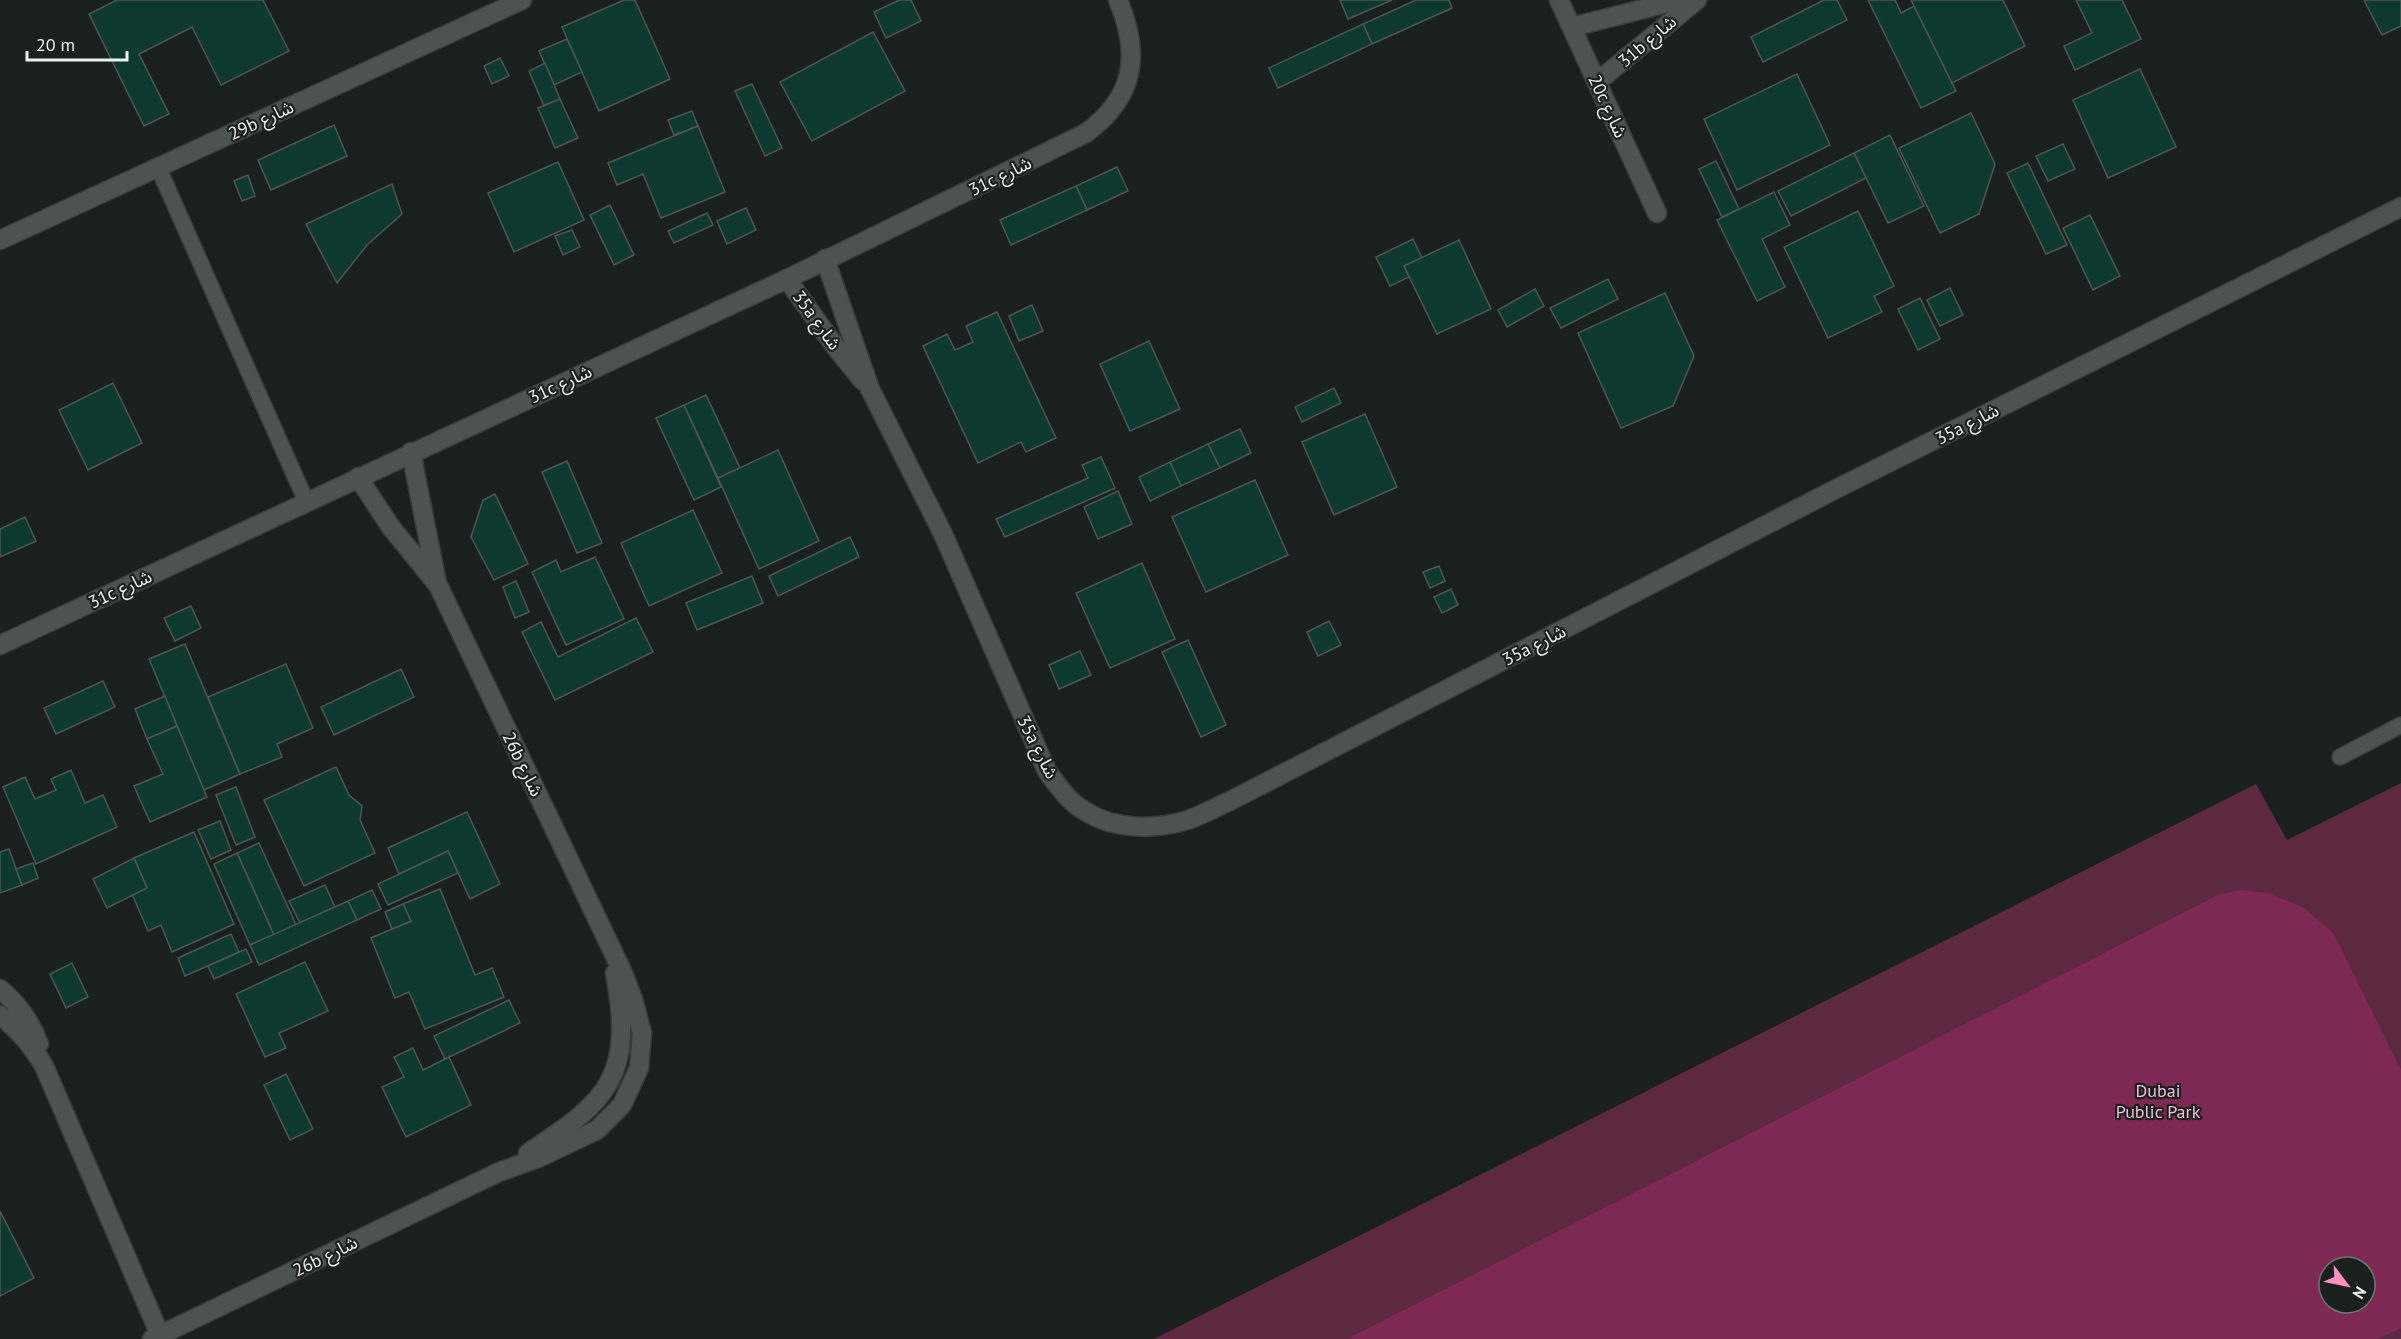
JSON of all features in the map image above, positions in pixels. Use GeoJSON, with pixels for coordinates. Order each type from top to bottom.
{"type":"FeatureCollection","features":[{"type":"Feature","properties":{"kind":"street","name":"29b شارع"},"geometry":{"type":"LineString","coordinates":[[0,240],[522,0]]}},
{"type":"Feature","properties":{"kind":"street","name":"31c شارع"},"geometry":{"type":"LineString","coordinates":[[0,645],[787,279],[1086,133],[1113,110],[1127,85],[1132,55],[1126,19],[1118,0]]}},
{"type":"Feature","properties":{"kind":"street","name":"20c شارع"},"geometry":{"type":"LineString","coordinates":[[1559,0],[1657,213]]}},
{"type":"Feature","properties":{"kind":"street","name":"31b شارع"},"geometry":{"type":"LineString","coordinates":[[1572,27],[1679,0]]}},
{"type":"Feature","properties":{"kind":"street","name":"31b شارع"},"geometry":{"type":"LineString","coordinates":[[1598,82],[1696,0]]}},
{"type":"Feature","properties":{"kind":"street","name":"35a شارع"},"geometry":{"type":"LineString","coordinates":[[825,260],[870,389],[943,534],[1047,771],[1063,793],[1085,812],[1112,822],[1142,828],[1187,820],[1230,801],[1845,485],[2401,207]]}},
{"type":"Feature","properties":{"kind":"street","name":"35a شارع"},"geometry":{"type":"LineString","coordinates":[[787,279],[833,344],[870,389]]}},
{"type":"Feature","properties":{"kind":"street","name":"26b شارع"},"geometry":{"type":"LineString","coordinates":[[411,452],[438,585]]}},
{"type":"Feature","properties":{"kind":"street","name":"26b شارع"},"geometry":{"type":"LineString","coordinates":[[156,1337],[499,1172],[538,1158],[597,1130],[622,1105],[639,1068],[642,1033],[633,999],[609,944],[438,585],[390,526],[358,477]]}},
{"type":"Feature","properties":{"kind":"street"},"geometry":{"type":"LineString","coordinates":[[0,989],[13,1000],[27,1018],[38,1041],[44,1066]]}},
{"type":"Feature","properties":{"kind":"street"},"geometry":{"type":"LineString","coordinates":[[0,1015],[32,1046],[44,1066],[156,1337]]}},
{"type":"Feature","properties":{"kind":"lane"},"geometry":{"type":"LineString","coordinates":[[158,167],[306,501]]}},
{"type":"Feature","properties":{"kind":"lane"},"geometry":{"type":"LineString","coordinates":[[2340,757],[2401,725]]}},
{"type":"Feature","properties":{"kind":"green space","name":"Dubai Public Park"},"geometry":{"type":"Polygon","coordinates":[[[2401,783],[2401,1339],[1154,1339],[2256,784],[2287,840],[2401,783]]]}},
{"type":"Feature","properties":{"kind":"shaded area","name":"Dubai Public Park"},"geometry":{"type":"Polygon","coordinates":[[[2239,890],[2269,893],[2304,908],[2334,934],[2401,1070],[2401,1328],[2378,1339],[1347,1339],[2218,895],[2239,890]]]}},
{"type":"Feature","properties":{"kind":"building"},"geometry":{"type":"Polygon","coordinates":[[[117,0],[263,0],[289,51],[221,85],[192,27],[139,54],[169,114],[144,126],[89,14],[117,0]]]}},
{"type":"Feature","properties":{"kind":"building"},"geometry":{"type":"Polygon","coordinates":[[[624,0],[635,0],[670,79],[599,111],[562,27],[624,0]]]}},
{"type":"Feature","properties":{"kind":"building"},"geometry":{"type":"Polygon","coordinates":[[[899,0],[911,0],[921,21],[886,38],[874,12],[899,0]]]}},
{"type":"Feature","properties":{"kind":"building"},"geometry":{"type":"Polygon","coordinates":[[[1340,0],[1392,0],[1348,19],[1340,0]]]}},
{"type":"Feature","properties":{"kind":"building"},"geometry":{"type":"Polygon","coordinates":[[[1416,0],[1449,0],[1452,8],[1372,44],[1363,24],[1416,0]]]}},
{"type":"Feature","properties":{"kind":"building"},"geometry":{"type":"Polygon","coordinates":[[[1824,0],[1837,0],[1847,20],[1763,62],[1751,37],[1824,0]]]}},
{"type":"Feature","properties":{"kind":"building"},"geometry":{"type":"Polygon","coordinates":[[[1868,0],[1895,0],[1901,13],[1914,6],[1956,91],[1921,108],[1868,0]]]}},
{"type":"Feature","properties":{"kind":"building"},"geometry":{"type":"Polygon","coordinates":[[[1911,0],[2003,0],[2025,46],[1952,83],[1911,0]]]}},
{"type":"Feature","properties":{"kind":"building"},"geometry":{"type":"Polygon","coordinates":[[[2076,0],[2122,0],[2141,39],[2075,70],[2064,46],[2092,33],[2076,0]]]}},
{"type":"Feature","properties":{"kind":"building"},"geometry":{"type":"Polygon","coordinates":[[[2364,0],[2401,0],[2401,26],[2382,35],[2364,0]]]}},
{"type":"Feature","properties":{"kind":"building"},"geometry":{"type":"Polygon","coordinates":[[[1363,24],[1372,44],[1278,88],[1269,68],[1363,24]]]}},
{"type":"Feature","properties":{"kind":"building"},"geometry":{"type":"Polygon","coordinates":[[[873,32],[905,91],[812,141],[780,82],[873,32]]]}},
{"type":"Feature","properties":{"kind":"building"},"geometry":{"type":"Polygon","coordinates":[[[567,39],[582,72],[554,85],[539,51],[567,39]]]}},
{"type":"Feature","properties":{"kind":"building"},"geometry":{"type":"Polygon","coordinates":[[[500,58],[509,76],[492,84],[484,66],[500,58]]]}},
{"type":"Feature","properties":{"kind":"building"},"geometry":{"type":"Polygon","coordinates":[[[545,63],[560,99],[544,106],[529,71],[545,63]]]}},
{"type":"Feature","properties":{"kind":"building"},"geometry":{"type":"Polygon","coordinates":[[[2140,69],[2176,147],[2108,178],[2073,100],[2140,69]]]}},
{"type":"Feature","properties":{"kind":"building"},"geometry":{"type":"Polygon","coordinates":[[[1797,74],[1830,145],[1737,190],[1704,119],[1797,74]]]}},
{"type":"Feature","properties":{"kind":"building"},"geometry":{"type":"Polygon","coordinates":[[[752,84],[782,148],[765,156],[735,91],[752,84]]]}},
{"type":"Feature","properties":{"kind":"building"},"geometry":{"type":"Polygon","coordinates":[[[560,99],[578,138],[555,148],[538,108],[560,99]]]}},
{"type":"Feature","properties":{"kind":"building"},"geometry":{"type":"Polygon","coordinates":[[[692,111],[698,126],[674,135],[668,120],[692,111]]]}},
{"type":"Feature","properties":{"kind":"building"},"geometry":{"type":"Polygon","coordinates":[[[1971,113],[1995,164],[1979,214],[1940,233],[1899,148],[1971,113]]]}},
{"type":"Feature","properties":{"kind":"building"},"geometry":{"type":"Polygon","coordinates":[[[334,125],[347,156],[271,190],[258,160],[334,125]]]}},
{"type":"Feature","properties":{"kind":"building"},"geometry":{"type":"Polygon","coordinates":[[[698,126],[725,192],[661,218],[643,174],[617,185],[608,163],[698,126]]]}},
{"type":"Feature","properties":{"kind":"building"},"geometry":{"type":"Polygon","coordinates":[[[1890,135],[1924,206],[1888,223],[1854,153],[1890,135]]]}},
{"type":"Feature","properties":{"kind":"building"},"geometry":{"type":"Polygon","coordinates":[[[2063,144],[2075,169],[2048,181],[2036,156],[2063,144]]]}},
{"type":"Feature","properties":{"kind":"building"},"geometry":{"type":"Polygon","coordinates":[[[1854,153],[1866,178],[1791,216],[1778,191],[1854,153]]]}},
{"type":"Feature","properties":{"kind":"building"},"geometry":{"type":"Polygon","coordinates":[[[1716,161],[1739,209],[1722,217],[1699,169],[1716,161]]]}},
{"type":"Feature","properties":{"kind":"building"},"geometry":{"type":"Polygon","coordinates":[[[558,162],[584,220],[514,252],[488,193],[558,162]]]}},
{"type":"Feature","properties":{"kind":"building"},"geometry":{"type":"Polygon","coordinates":[[[2028,163],[2067,245],[2046,254],[2007,173],[2028,163]]]}},
{"type":"Feature","properties":{"kind":"building"},"geometry":{"type":"Polygon","coordinates":[[[1117,167],[1128,191],[1087,210],[1076,186],[1117,167]]]}},
{"type":"Feature","properties":{"kind":"building"},"geometry":{"type":"Polygon","coordinates":[[[248,175],[255,196],[242,201],[234,181],[248,175]]]}},
{"type":"Feature","properties":{"kind":"building"},"geometry":{"type":"Polygon","coordinates":[[[392,184],[402,214],[367,245],[337,283],[306,224],[392,184]]]}},
{"type":"Feature","properties":{"kind":"building"},"geometry":{"type":"Polygon","coordinates":[[[1076,186],[1087,210],[1011,245],[1000,220],[1076,186]]]}},
{"type":"Feature","properties":{"kind":"building"},"geometry":{"type":"Polygon","coordinates":[[[1774,192],[1790,225],[1762,239],[1785,287],[1757,301],[1717,220],[1774,192]]]}},
{"type":"Feature","properties":{"kind":"building"},"geometry":{"type":"Polygon","coordinates":[[[610,205],[634,255],[614,265],[590,215],[610,205]]]}},
{"type":"Feature","properties":{"kind":"building"},"geometry":{"type":"Polygon","coordinates":[[[746,208],[756,230],[727,244],[717,221],[746,208]]]}},
{"type":"Feature","properties":{"kind":"building"},"geometry":{"type":"Polygon","coordinates":[[[1858,211],[1894,286],[1874,296],[1882,312],[1828,338],[1784,247],[1858,211]]]}},
{"type":"Feature","properties":{"kind":"building"},"geometry":{"type":"Polygon","coordinates":[[[707,213],[713,225],[674,243],[668,231],[707,213]]]}},
{"type":"Feature","properties":{"kind":"building"},"geometry":{"type":"Polygon","coordinates":[[[2090,215],[2120,276],[2093,290],[2063,228],[2090,215]]]}},
{"type":"Feature","properties":{"kind":"building"},"geometry":{"type":"Polygon","coordinates":[[[572,230],[580,247],[563,255],[555,236],[572,230]]]}},
{"type":"Feature","properties":{"kind":"building"},"geometry":{"type":"Polygon","coordinates":[[[1413,239],[1422,258],[1404,266],[1409,277],[1390,286],[1376,257],[1413,239]]]}},
{"type":"Feature","properties":{"kind":"building"},"geometry":{"type":"Polygon","coordinates":[[[1459,240],[1491,309],[1437,334],[1404,266],[1459,240]]]}},
{"type":"Feature","properties":{"kind":"building"},"geometry":{"type":"Polygon","coordinates":[[[1608,279],[1618,299],[1561,328],[1550,308],[1608,279]]]}},
{"type":"Feature","properties":{"kind":"building"},"geometry":{"type":"Polygon","coordinates":[[[1950,288],[1963,315],[1940,326],[1927,300],[1950,288]]]}},
{"type":"Feature","properties":{"kind":"building"},"geometry":{"type":"Polygon","coordinates":[[[1535,289],[1544,306],[1507,327],[1498,310],[1535,289]]]}},
{"type":"Feature","properties":{"kind":"building"},"geometry":{"type":"Polygon","coordinates":[[[1665,293],[1694,356],[1673,406],[1621,428],[1578,333],[1665,293]]]}},
{"type":"Feature","properties":{"kind":"building"},"geometry":{"type":"Polygon","coordinates":[[[1920,298],[1940,339],[1918,350],[1898,309],[1920,298]]]}},
{"type":"Feature","properties":{"kind":"building"},"geometry":{"type":"Polygon","coordinates":[[[1032,305],[1043,331],[1019,341],[1009,316],[1032,305]]]}},
{"type":"Feature","properties":{"kind":"building"},"geometry":{"type":"Polygon","coordinates":[[[997,312],[1056,438],[1026,452],[1021,442],[978,463],[923,346],[947,334],[955,350],[973,342],[966,326],[997,312]]]}},
{"type":"Feature","properties":{"kind":"building"},"geometry":{"type":"Polygon","coordinates":[[[1149,341],[1180,409],[1130,431],[1100,364],[1149,341]]]}},
{"type":"Feature","properties":{"kind":"building"},"geometry":{"type":"Polygon","coordinates":[[[113,383],[142,443],[88,470],[59,410],[113,383]]]}},
{"type":"Feature","properties":{"kind":"building"},"geometry":{"type":"Polygon","coordinates":[[[1334,388],[1341,403],[1302,422],[1295,407],[1334,388]]]}},
{"type":"Feature","properties":{"kind":"building"},"geometry":{"type":"Polygon","coordinates":[[[706,395],[740,468],[718,478],[684,405],[706,395]]]}},
{"type":"Feature","properties":{"kind":"building"},"geometry":{"type":"Polygon","coordinates":[[[684,405],[721,487],[694,500],[656,418],[684,405]]]}},
{"type":"Feature","properties":{"kind":"building"},"geometry":{"type":"Polygon","coordinates":[[[1365,414],[1397,487],[1334,515],[1302,442],[1365,414]]]}},
{"type":"Feature","properties":{"kind":"building"},"geometry":{"type":"Polygon","coordinates":[[[1240,429],[1251,453],[1220,468],[1208,444],[1240,429]]]}},
{"type":"Feature","properties":{"kind":"building"},"geometry":{"type":"Polygon","coordinates":[[[1208,444],[1220,468],[1181,486],[1170,462],[1208,444]]]}},
{"type":"Feature","properties":{"kind":"building"},"geometry":{"type":"Polygon","coordinates":[[[778,450],[819,541],[759,569],[718,478],[778,450]]]}},
{"type":"Feature","properties":{"kind":"building"},"geometry":{"type":"Polygon","coordinates":[[[1101,457],[1115,488],[1005,537],[996,519],[1088,478],[1082,465],[1101,457]]]}},
{"type":"Feature","properties":{"kind":"building"},"geometry":{"type":"Polygon","coordinates":[[[567,461],[602,543],[577,553],[542,472],[567,461]]]}},
{"type":"Feature","properties":{"kind":"building"},"geometry":{"type":"Polygon","coordinates":[[[1170,462],[1181,486],[1150,501],[1139,477],[1170,462]]]}},
{"type":"Feature","properties":{"kind":"building"},"geometry":{"type":"Polygon","coordinates":[[[1255,480],[1288,555],[1206,592],[1172,517],[1255,480]]]}},
{"type":"Feature","properties":{"kind":"building"},"geometry":{"type":"Polygon","coordinates":[[[1118,491],[1132,524],[1098,539],[1084,507],[1118,491]]]}},
{"type":"Feature","properties":{"kind":"building"},"geometry":{"type":"Polygon","coordinates":[[[495,494],[528,564],[494,580],[471,537],[483,500],[495,494]]]}},
{"type":"Feature","properties":{"kind":"building"},"geometry":{"type":"Polygon","coordinates":[[[693,510],[722,573],[649,606],[621,543],[693,510]]]}},
{"type":"Feature","properties":{"kind":"building"},"geometry":{"type":"Polygon","coordinates":[[[25,517],[36,541],[0,557],[0,529],[25,517]]]}},
{"type":"Feature","properties":{"kind":"building"},"geometry":{"type":"Polygon","coordinates":[[[850,537],[859,557],[778,596],[769,576],[850,537]]]}},
{"type":"Feature","properties":{"kind":"building"},"geometry":{"type":"Polygon","coordinates":[[[595,557],[624,619],[566,645],[532,572],[556,560],[561,572],[595,557]]]}},
{"type":"Feature","properties":{"kind":"building"},"geometry":{"type":"Polygon","coordinates":[[[1142,563],[1175,639],[1110,668],[1076,593],[1142,563]]]}},
{"type":"Feature","properties":{"kind":"building"},"geometry":{"type":"Polygon","coordinates":[[[1439,566],[1445,581],[1430,588],[1423,572],[1439,566]]]}},
{"type":"Feature","properties":{"kind":"building"},"geometry":{"type":"Polygon","coordinates":[[[752,576],[763,603],[697,630],[686,603],[752,576]]]}},
{"type":"Feature","properties":{"kind":"building"},"geometry":{"type":"Polygon","coordinates":[[[516,581],[529,612],[515,618],[503,587],[516,581]]]}},
{"type":"Feature","properties":{"kind":"building"},"geometry":{"type":"Polygon","coordinates":[[[1451,589],[1458,605],[1442,613],[1434,597],[1451,589]]]}},
{"type":"Feature","properties":{"kind":"building"},"geometry":{"type":"Polygon","coordinates":[[[191,606],[201,628],[175,641],[164,618],[191,606]]]}},
{"type":"Feature","properties":{"kind":"building"},"geometry":{"type":"Polygon","coordinates":[[[636,618],[653,652],[555,700],[522,632],[541,622],[558,657],[636,618]]]}},
{"type":"Feature","properties":{"kind":"building"},"geometry":{"type":"Polygon","coordinates":[[[1329,621],[1341,645],[1318,656],[1307,632],[1329,621]]]}},
{"type":"Feature","properties":{"kind":"building"},"geometry":{"type":"Polygon","coordinates":[[[1188,640],[1226,725],[1201,737],[1162,652],[1188,640]]]}},
{"type":"Feature","properties":{"kind":"building"},"geometry":{"type":"Polygon","coordinates":[[[185,644],[240,774],[204,790],[149,659],[185,644]]]}},
{"type":"Feature","properties":{"kind":"building"},"geometry":{"type":"Polygon","coordinates":[[[1080,651],[1091,675],[1059,689],[1049,665],[1080,651]]]}},
{"type":"Feature","properties":{"kind":"building"},"geometry":{"type":"Polygon","coordinates":[[[286,664],[313,728],[277,744],[282,757],[240,774],[208,697],[286,664]]]}},
{"type":"Feature","properties":{"kind":"building"},"geometry":{"type":"Polygon","coordinates":[[[401,669],[414,697],[334,735],[321,707],[401,669]]]}},
{"type":"Feature","properties":{"kind":"building"},"geometry":{"type":"Polygon","coordinates":[[[103,681],[115,707],[56,734],[44,708],[103,681]]]}},
{"type":"Feature","properties":{"kind":"building"},"geometry":{"type":"Polygon","coordinates":[[[165,696],[177,726],[147,739],[135,709],[165,696]]]}},
{"type":"Feature","properties":{"kind":"building"},"geometry":{"type":"Polygon","coordinates":[[[177,726],[207,797],[150,822],[134,786],[163,774],[147,739],[177,726]]]}},
{"type":"Feature","properties":{"kind":"building"},"geometry":{"type":"Polygon","coordinates":[[[336,767],[349,795],[362,806],[360,820],[375,853],[304,886],[264,800],[336,767]]]}},
{"type":"Feature","properties":{"kind":"building"},"geometry":{"type":"Polygon","coordinates":[[[71,770],[85,803],[103,795],[117,827],[36,864],[3,787],[25,777],[35,799],[56,790],[51,779],[71,770]]]}},
{"type":"Feature","properties":{"kind":"building"},"geometry":{"type":"Polygon","coordinates":[[[236,787],[255,837],[236,845],[216,795],[236,787]]]}},
{"type":"Feature","properties":{"kind":"building"},"geometry":{"type":"Polygon","coordinates":[[[467,812],[500,884],[470,899],[448,851],[399,874],[388,848],[467,812]]]}},
{"type":"Feature","properties":{"kind":"building"},"geometry":{"type":"Polygon","coordinates":[[[220,821],[231,850],[211,859],[198,830],[220,821]]]}},
{"type":"Feature","properties":{"kind":"building"},"geometry":{"type":"Polygon","coordinates":[[[194,832],[234,924],[172,952],[161,925],[148,931],[132,894],[147,888],[134,858],[194,832]]]}},
{"type":"Feature","properties":{"kind":"building"},"geometry":{"type":"Polygon","coordinates":[[[259,843],[296,925],[274,935],[237,853],[259,843]]]}},
{"type":"Feature","properties":{"kind":"building"},"geometry":{"type":"Polygon","coordinates":[[[9,849],[22,885],[0,893],[0,852],[9,849]]]}},
{"type":"Feature","properties":{"kind":"building"},"geometry":{"type":"Polygon","coordinates":[[[448,851],[458,873],[388,905],[378,884],[448,851]]]}},
{"type":"Feature","properties":{"kind":"building"},"geometry":{"type":"Polygon","coordinates":[[[237,853],[274,935],[250,945],[214,864],[237,853]]]}},
{"type":"Feature","properties":{"kind":"building"},"geometry":{"type":"Polygon","coordinates":[[[134,858],[147,888],[107,908],[93,879],[134,858]]]}},
{"type":"Feature","properties":{"kind":"building"},"geometry":{"type":"Polygon","coordinates":[[[33,863],[38,878],[22,885],[16,869],[33,863]]]}},
{"type":"Feature","properties":{"kind":"building"},"geometry":{"type":"Polygon","coordinates":[[[325,885],[335,907],[300,923],[289,901],[325,885]]]}},
{"type":"Feature","properties":{"kind":"building"},"geometry":{"type":"Polygon","coordinates":[[[440,889],[475,975],[492,968],[504,997],[425,1029],[409,992],[395,998],[371,938],[411,921],[403,904],[440,889]]]}},
{"type":"Feature","properties":{"kind":"building"},"geometry":{"type":"Polygon","coordinates":[[[372,890],[381,909],[357,920],[348,901],[372,890]]]}},
{"type":"Feature","properties":{"kind":"building"},"geometry":{"type":"Polygon","coordinates":[[[348,901],[357,920],[259,965],[250,945],[348,901]]]}},
{"type":"Feature","properties":{"kind":"building"},"geometry":{"type":"Polygon","coordinates":[[[403,904],[411,921],[392,929],[385,912],[403,904]]]}},
{"type":"Feature","properties":{"kind":"building"},"geometry":{"type":"Polygon","coordinates":[[[231,934],[239,952],[185,976],[178,958],[231,934]]]}},
{"type":"Feature","properties":{"kind":"building"},"geometry":{"type":"Polygon","coordinates":[[[246,949],[252,962],[214,979],[208,966],[246,949]]]}},
{"type":"Feature","properties":{"kind":"building"},"geometry":{"type":"Polygon","coordinates":[[[305,962],[328,1011],[279,1033],[286,1048],[265,1057],[236,994],[305,962]]]}},
{"type":"Feature","properties":{"kind":"building"},"geometry":{"type":"Polygon","coordinates":[[[72,963],[88,997],[66,1008],[50,974],[72,963]]]}},
{"type":"Feature","properties":{"kind":"building"},"geometry":{"type":"Polygon","coordinates":[[[509,1000],[520,1023],[445,1059],[434,1036],[509,1000]]]}},
{"type":"Feature","properties":{"kind":"building"},"geometry":{"type":"Polygon","coordinates":[[[413,1048],[423,1070],[449,1057],[471,1105],[406,1137],[382,1087],[404,1077],[394,1057],[413,1048]]]}},
{"type":"Feature","properties":{"kind":"building"},"geometry":{"type":"Polygon","coordinates":[[[286,1074],[313,1129],[290,1140],[264,1085],[286,1074]]]}},
{"type":"Feature","properties":{"kind":"building"},"geometry":{"type":"Polygon","coordinates":[[[0,1211],[34,1278],[0,1296],[0,1211]]]}}]}
